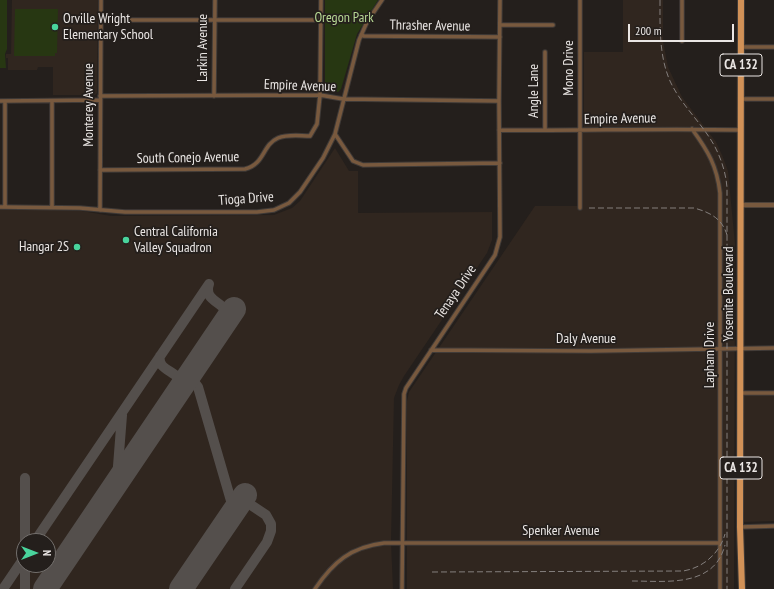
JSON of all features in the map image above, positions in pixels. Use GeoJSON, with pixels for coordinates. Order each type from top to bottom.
{"type":"FeatureCollection","features":[{"type":"Feature","properties":{"kind":"main road","name":"Yosemite Boulevard"},"geometry":{"type":"LineString","coordinates":[[741,0],[741,588]]}},
{"type":"Feature","properties":{"kind":"street","name":"Monterey Avenue"},"geometry":{"type":"LineString","coordinates":[[100,210],[101,0]]}},
{"type":"Feature","properties":{"kind":"street","name":"Larkin Avenue"},"geometry":{"type":"LineString","coordinates":[[214,0],[214,96]]}},
{"type":"Feature","properties":{"kind":"street"},"geometry":{"type":"LineString","coordinates":[[320,95],[321,0]]}},
{"type":"Feature","properties":{"kind":"street","name":"Tioga Drive"},"geometry":{"type":"LineString","coordinates":[[0,207],[84,208],[125,212],[264,212],[277,209],[291,201],[300,192],[324,158],[335,134],[356,47],[361,35],[382,0]]}},
{"type":"Feature","properties":{"kind":"street","name":"Tenaya Drive"},"geometry":{"type":"LineString","coordinates":[[402,589],[403,401],[406,388],[497,250],[501,230],[499,130],[500,0]]}},
{"type":"Feature","properties":{"kind":"street","name":"Mono Drive"},"geometry":{"type":"LineString","coordinates":[[580,0],[580,208]]}},
{"type":"Feature","properties":{"kind":"street"},"geometry":{"type":"LineString","coordinates":[[682,0],[682,41]]}},
{"type":"Feature","properties":{"kind":"street"},"geometry":{"type":"LineString","coordinates":[[101,20],[321,20]]}},
{"type":"Feature","properties":{"kind":"street"},"geometry":{"type":"LineString","coordinates":[[500,26],[553,25]]}},
{"type":"Feature","properties":{"kind":"street","name":"Thrasher Avenue"},"geometry":{"type":"LineString","coordinates":[[361,35],[500,37]]}},
{"type":"Feature","properties":{"kind":"street"},"geometry":{"type":"LineString","coordinates":[[741,47],[774,47]]}},
{"type":"Feature","properties":{"kind":"street","name":"Angle Lane"},"geometry":{"type":"LineString","coordinates":[[544,130],[545,52]]}},
{"type":"Feature","properties":{"kind":"street","name":"Empire Avenue"},"geometry":{"type":"LineString","coordinates":[[0,101],[320,95],[343,99],[499,101]]}},
{"type":"Feature","properties":{"kind":"street","name":"South Conejo Avenue"},"geometry":{"type":"LineString","coordinates":[[100,170],[245,169],[257,163],[268,146],[277,138],[286,136],[310,136],[318,124],[320,95]]}},
{"type":"Feature","properties":{"kind":"street"},"geometry":{"type":"LineString","coordinates":[[742,99],[774,99]]}},
{"type":"Feature","properties":{"kind":"street"},"geometry":{"type":"LineString","coordinates":[[52,100],[52,207]]}},
{"type":"Feature","properties":{"kind":"street"},"geometry":{"type":"LineString","coordinates":[[6,101],[6,207]]}},
{"type":"Feature","properties":{"kind":"street","name":"Lapham Drive"},"geometry":{"type":"LineString","coordinates":[[692,129],[711,158],[719,184],[721,222],[720,589]]}},
{"type":"Feature","properties":{"kind":"street","name":"Empire Avenue"},"geometry":{"type":"LineString","coordinates":[[499,130],[741,130]]}},
{"type":"Feature","properties":{"kind":"street"},"geometry":{"type":"LineString","coordinates":[[335,134],[352,160],[361,165],[500,163]]}},
{"type":"Feature","properties":{"kind":"street"},"geometry":{"type":"LineString","coordinates":[[741,205],[774,205]]}},
{"type":"Feature","properties":{"kind":"street","name":"Daly Avenue"},"geometry":{"type":"LineString","coordinates":[[430,350],[721,350],[741,348],[774,348]]}},
{"type":"Feature","properties":{"kind":"street"},"geometry":{"type":"LineString","coordinates":[[741,393],[774,393]]}},
{"type":"Feature","properties":{"kind":"street"},"geometry":{"type":"LineString","coordinates":[[740,527],[774,526]]}},
{"type":"Feature","properties":{"kind":"street","name":"Spenker Avenue"},"geometry":{"type":"LineString","coordinates":[[315,589],[333,565],[352,552],[375,544],[402,542],[720,542]]}},
{"type":"Feature","properties":{"kind":"shaded area","name":"Orville Wright Elementary School"},"geometry":{"type":"Polygon","coordinates":[[[12,0],[98,0],[97,93],[95,95],[53,95],[53,67],[38,67],[37,70],[8,70],[8,58],[6,58],[6,54],[11,54],[12,0]]]}},
{"type":"Feature","properties":{"kind":"shaded area"},"geometry":{"type":"Polygon","coordinates":[[[623,0],[663,0],[663,41],[668,67],[682,97],[716,142],[728,171],[735,244],[734,589],[407,589],[407,401],[409,392],[535,206],[578,206],[578,131],[584,130],[584,52],[623,52],[623,0]]]}},
{"type":"Feature","properties":{"kind":"shaded area"},"geometry":{"type":"Polygon","coordinates":[[[335,148],[349,171],[358,171],[358,213],[492,212],[492,240],[487,253],[404,376],[394,398],[391,542],[393,589],[0,589],[0,210],[82,211],[111,216],[274,215],[292,208],[300,201],[335,148]]]}},
{"type":"Feature","properties":{"kind":"shaded area"},"geometry":{"type":"Polygon","coordinates":[[[743,394],[774,395],[774,521],[743,522],[743,394]]]}},
{"type":"Feature","properties":{"kind":"green space"},"geometry":{"type":"Polygon","coordinates":[[[0,0],[7,0],[7,49],[5,54],[6,68],[0,68],[0,0]]]}},
{"type":"Feature","properties":{"kind":"green space","name":"Oregon Park"},"geometry":{"type":"Polygon","coordinates":[[[325,0],[378,0],[357,34],[341,89],[338,92],[328,90],[325,86],[325,0]]]}},
{"type":"Feature","properties":{"kind":"green space"},"geometry":{"type":"Polygon","coordinates":[[[15,9],[58,9],[57,53],[55,53],[55,56],[14,56],[15,9]]]}},
{"type":"Feature","properties":{"kind":"taxiway"},"geometry":{"type":"LineString","coordinates":[[209,284],[208,291],[210,296],[225,310],[227,315],[225,322]]}},
{"type":"Feature","properties":{"kind":"taxiway"},"geometry":{"type":"LineString","coordinates":[[40,533],[209,284]]}},
{"type":"Feature","properties":{"kind":"taxiway"},"geometry":{"type":"LineString","coordinates":[[160,356],[162,365],[175,375],[181,382],[181,388]]}},
{"type":"Feature","properties":{"kind":"taxiway"},"geometry":{"type":"LineString","coordinates":[[181,388],[190,382],[195,383],[198,387],[234,511]]}},
{"type":"Feature","properties":{"kind":"taxiway"},"geometry":{"type":"LineString","coordinates":[[114,487],[117,479],[122,415]]}},
{"type":"Feature","properties":{"kind":"taxiway"},"geometry":{"type":"LineString","coordinates":[[25,478],[25,533]]}},
{"type":"Feature","properties":{"kind":"taxiway"},"geometry":{"type":"LineString","coordinates":[[235,589],[267,542],[271,531],[271,524],[266,515],[242,499]]}},
{"type":"Feature","properties":{"kind":"taxiway"},"geometry":{"type":"LineString","coordinates":[[3,589],[16,570]]}},
{"type":"Feature","properties":{"kind":"taxiway"},"geometry":{"type":"LineString","coordinates":[[25,573],[25,589]]}},
{"type":"Feature","properties":{"kind":"runway"},"geometry":{"type":"LineString","coordinates":[[45,589],[234,309]]}},
{"type":"Feature","properties":{"kind":"runway"},"geometry":{"type":"LineString","coordinates":[[181,589],[245,495]]}},
{"type":"Feature","properties":{"kind":"railway"},"geometry":{"type":"LineString","coordinates":[[660,0],[661,41],[666,71],[680,98],[714,145],[726,177],[727,589]]}},
{"type":"Feature","properties":{"kind":"railway"},"geometry":{"type":"LineString","coordinates":[[589,208],[694,208],[710,214],[718,220],[722,224],[727,235]]}},
{"type":"Feature","properties":{"kind":"railway"},"geometry":{"type":"LineString","coordinates":[[432,572],[683,571],[697,567],[710,558],[723,541],[725,534]]}},
{"type":"Feature","properties":{"kind":"railway"},"geometry":{"type":"LineString","coordinates":[[632,581],[673,581],[700,575],[711,569],[719,559],[725,545]]}},
{"type":"Feature","properties":{"kind":"place","name":"Orville Wright Elementary School"},"geometry":{"type":"Point","coordinates":[55,27]}},
{"type":"Feature","properties":{"kind":"place","name":"Central California Valley Squadron"},"geometry":{"type":"Point","coordinates":[126,240]}},
{"type":"Feature","properties":{"kind":"place","name":"Hangar 2S"},"geometry":{"type":"Point","coordinates":[77,247]}}]}
